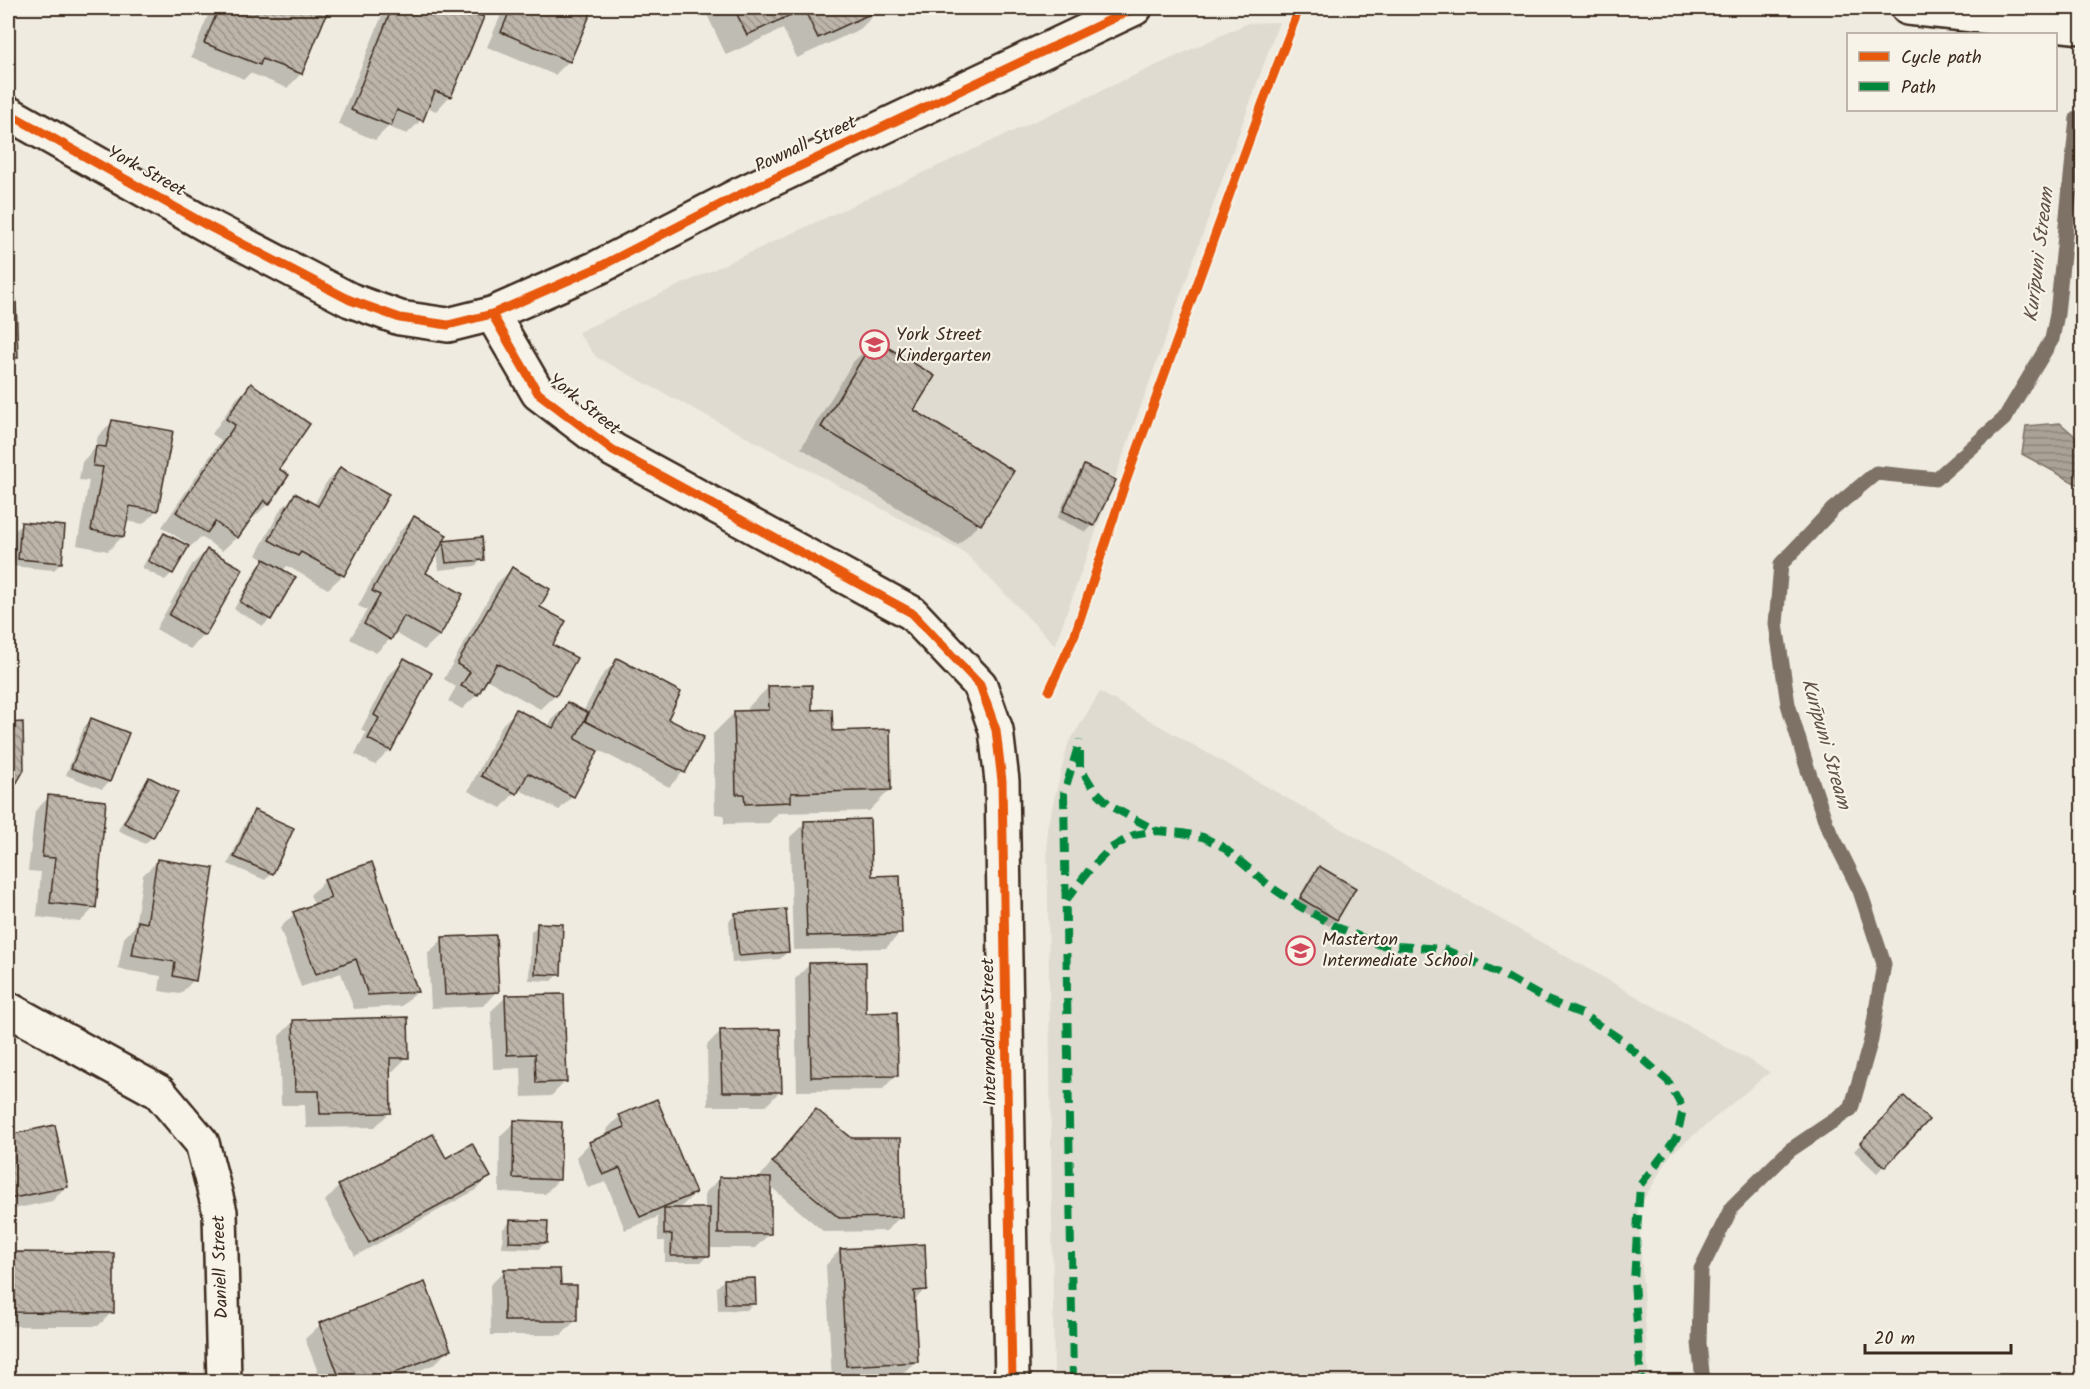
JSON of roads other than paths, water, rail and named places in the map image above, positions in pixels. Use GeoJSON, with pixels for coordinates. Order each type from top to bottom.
{"type":"FeatureCollection","features":[{"type":"Feature","properties":{"kind":"street","name":"Pownall Street"},"geometry":{"type":"LineString","coordinates":[[492,314],[599,267],[741,194],[1135,8]]}},
{"type":"Feature","properties":{"kind":"street"},"geometry":{"type":"LineString","coordinates":[[1908,8],[2082,27]]}},
{"type":"Feature","properties":{"kind":"street","name":"York Street"},"geometry":{"type":"LineString","coordinates":[[8,113],[210,227],[350,300],[400,318],[448,325],[492,314],[538,393],[547,400],[614,450],[912,613],[980,686]]}},
{"type":"Feature","properties":{"kind":"street","name":"Intermediate Street"},"geometry":{"type":"LineString","coordinates":[[980,686],[996,730],[1002,781],[1012,1382]]}},
{"type":"Feature","properties":{"kind":"street","name":"Daniell Street"},"geometry":{"type":"LineString","coordinates":[[8,1008],[159,1092],[202,1143],[220,1212],[224,1382]]}},
{"type":"Feature","properties":{"kind":"waterway","name":"Kurīpuni Stream"},"geometry":{"type":"LineString","coordinates":[[1703,1382],[1699,1343],[1701,1269],[1732,1207],[1790,1150],[1851,1109],[1871,1040],[1884,964],[1860,891],[1826,823],[1788,704],[1776,624],[1781,564],[1833,509],[1876,473],[1936,479],[2004,419],[2052,339],[2057,314],[2077,118]]}},
{"type":"Feature","properties":{"kind":"place","name":"York Street Kindergarten"},"geometry":{"type":"Point","coordinates":[875,345]}},
{"type":"Feature","properties":{"kind":"place","name":"Masterton Intermediate School"},"geometry":{"type":"Point","coordinates":[1301,950]}}]}
